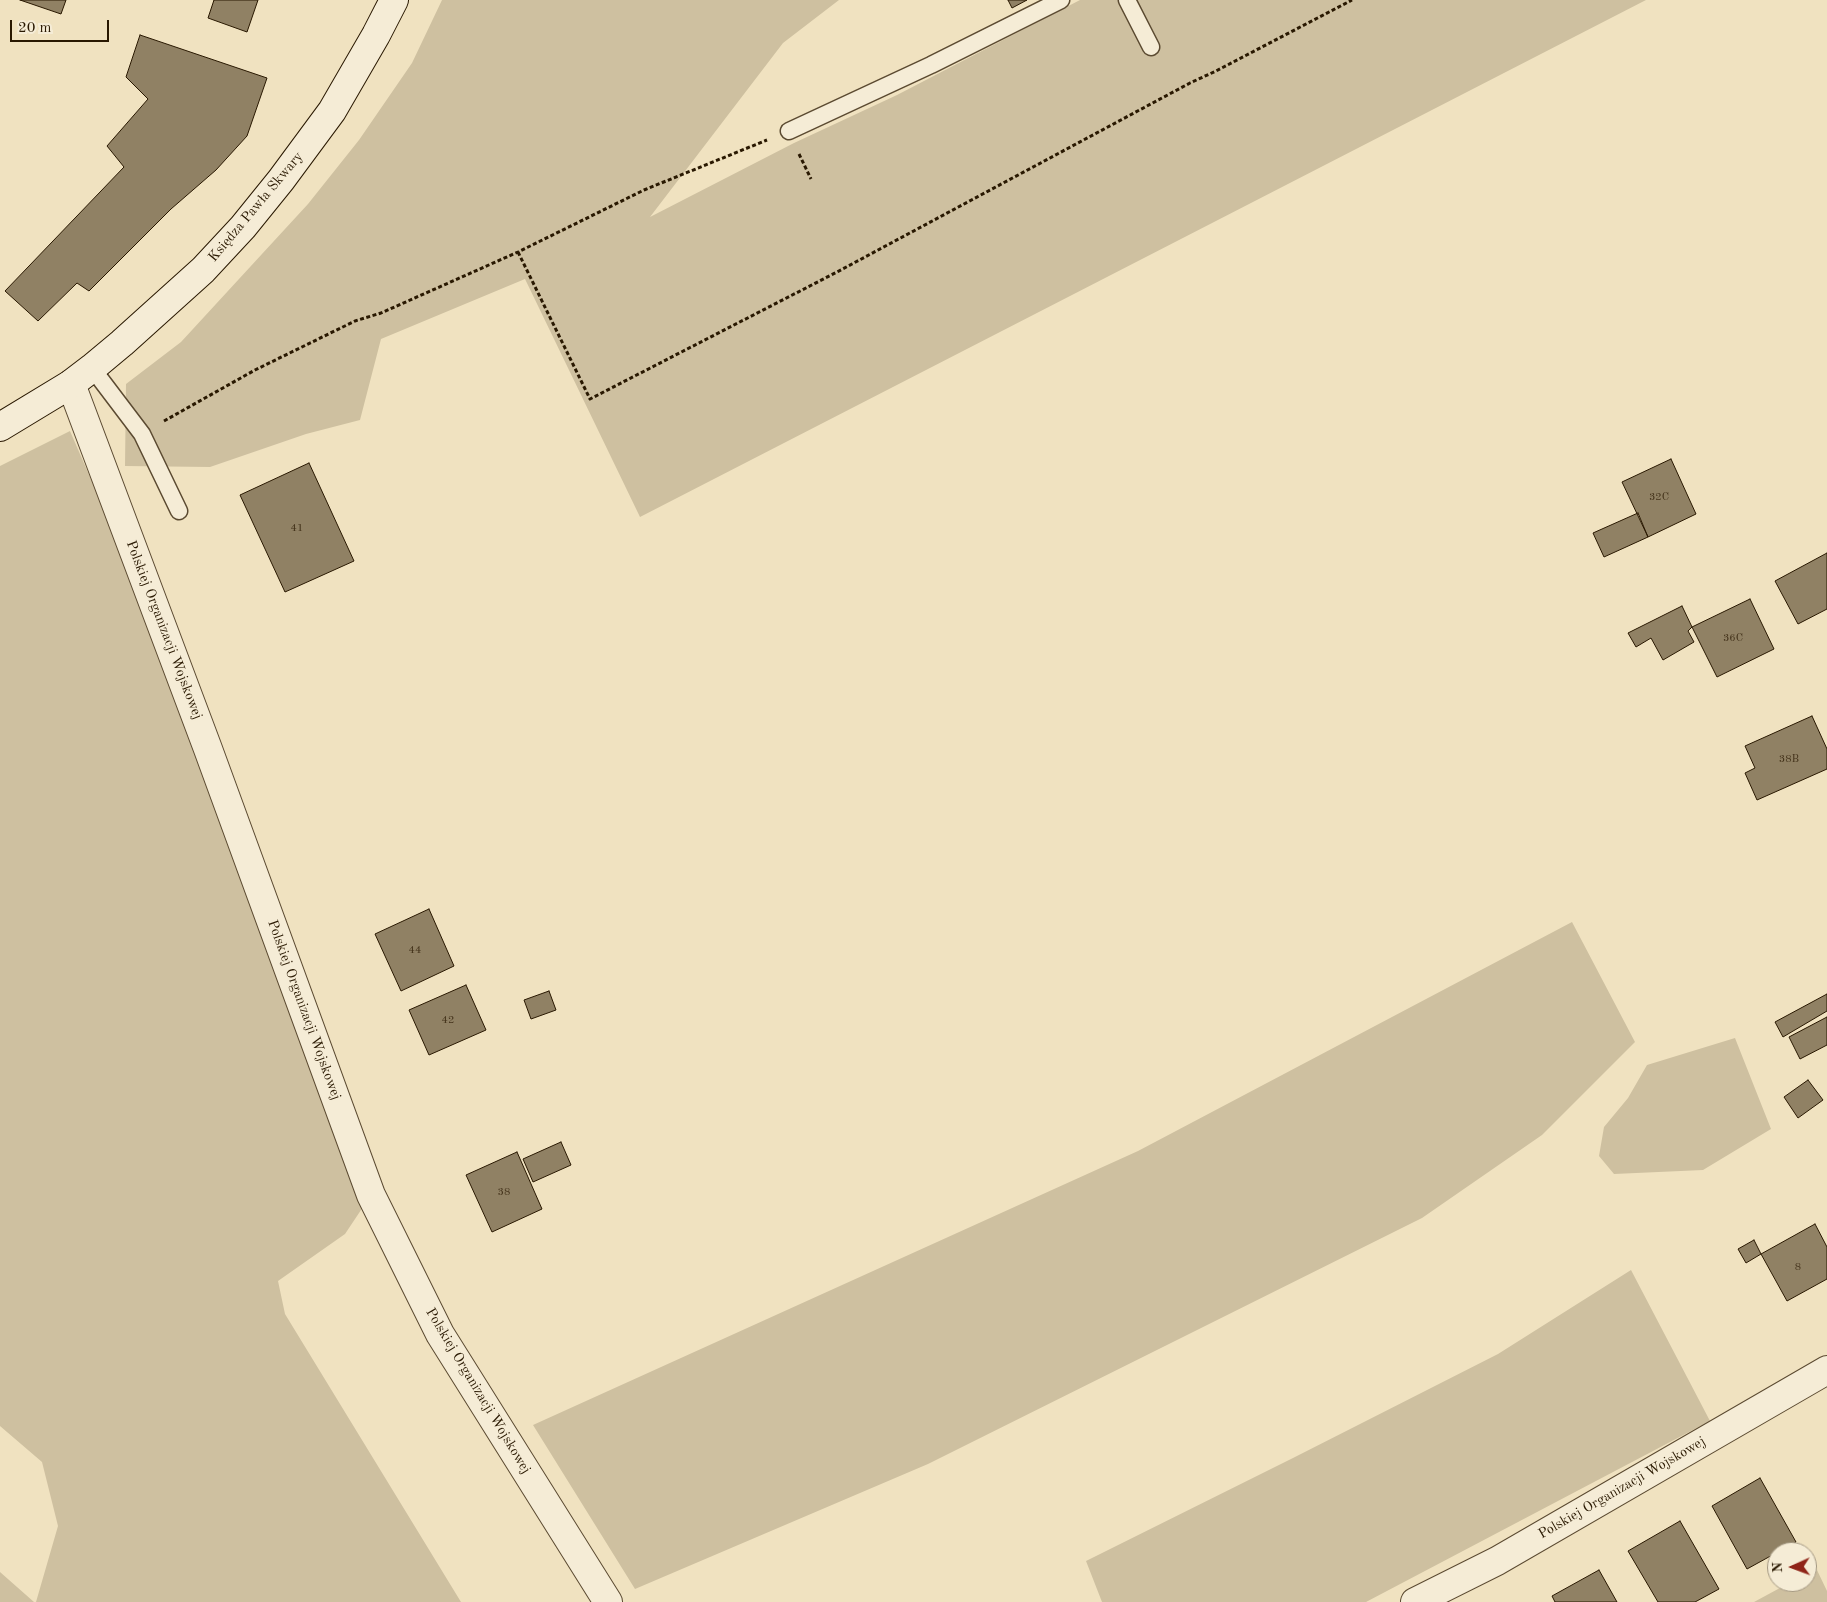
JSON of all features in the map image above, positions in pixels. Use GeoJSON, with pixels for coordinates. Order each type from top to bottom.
{"type":"FeatureCollection","features":[{"type":"Feature","properties":{"kind":"street","name":"Księdza Pawła Skwary"},"geometry":{"type":"LineString","coordinates":[[0,427],[82,376],[122,343],[203,270],[243,227],[281,180],[332,111],[394,0]]}},
{"type":"Feature","properties":{"kind":"street","name":"Polskiej Organizacji Wojskowej"},"geometry":{"type":"LineString","coordinates":[[82,376],[208,749],[371,1195],[440,1334],[608,1602]]}},
{"type":"Feature","properties":{"kind":"street","name":"Polskiej Organizacji Wojskowej"},"geometry":{"type":"LineString","coordinates":[[1415,1602],[1497,1561],[1827,1370]]}},
{"type":"Feature","properties":{"kind":"lane"},"geometry":{"type":"LineString","coordinates":[[789,131],[922,69],[1061,0]]}},
{"type":"Feature","properties":{"kind":"lane"},"geometry":{"type":"LineString","coordinates":[[1126,0],[1151,47]]}},
{"type":"Feature","properties":{"kind":"lane"},"geometry":{"type":"LineString","coordinates":[[82,376],[142,434],[179,511]]}},
{"type":"Feature","properties":{"kind":"path"},"geometry":{"type":"LineString","coordinates":[[518,252],[590,399],[828,276],[1190,83],[1352,0]]}},
{"type":"Feature","properties":{"kind":"path"},"geometry":{"type":"LineString","coordinates":[[142,434],[255,370],[355,321],[381,313],[518,252],[644,190],[789,131]]}},
{"type":"Feature","properties":{"kind":"shaded area"},"geometry":{"type":"Polygon","coordinates":[[[442,0],[839,0],[783,43],[650,217],[794,143],[897,95],[1080,0],[1646,0],[640,517],[525,279],[381,339],[360,420],[306,434],[210,467],[125,466],[126,384],[181,342],[308,204],[359,140],[412,63],[442,0]]]}},
{"type":"Feature","properties":{"kind":"shaded area"},"geometry":{"type":"Polygon","coordinates":[[[70,431],[208,749],[371,1195],[345,1234],[278,1281],[285,1314],[461,1602],[36,1602],[58,1526],[42,1462],[0,1426],[0,466],[70,431]]]}},
{"type":"Feature","properties":{"kind":"shaded area"},"geometry":{"type":"Polygon","coordinates":[[[1572,922],[1635,1042],[1542,1135],[1422,1218],[928,1464],[635,1589],[533,1425],[1138,1151],[1572,922]]]}},
{"type":"Feature","properties":{"kind":"shaded area"},"geometry":{"type":"Polygon","coordinates":[[[1735,1038],[1771,1129],[1703,1170],[1614,1174],[1599,1156],[1604,1127],[1628,1098],[1647,1065],[1735,1038]]]}},
{"type":"Feature","properties":{"kind":"shaded area"},"geometry":{"type":"Polygon","coordinates":[[[1631,1270],[1710,1421],[1366,1602],[1102,1602],[1086,1561],[1498,1354],[1631,1270]]]}},
{"type":"Feature","properties":{"kind":"shaded area"},"geometry":{"type":"Polygon","coordinates":[[[1817,1570],[1827,1591],[1827,1602],[1754,1602],[1772,1592],[1817,1592],[1817,1570]]]}},
{"type":"Feature","properties":{"kind":"shaded area"},"geometry":{"type":"Polygon","coordinates":[[[0,1572],[34,1602],[0,1602],[0,1572]]]}},
{"type":"Feature","properties":{"kind":"building"},"geometry":{"type":"Polygon","coordinates":[[[20,0],[66,0],[61,14],[20,0]]]}},
{"type":"Feature","properties":{"kind":"building"},"geometry":{"type":"Polygon","coordinates":[[[214,0],[258,0],[247,32],[208,18],[214,0]]]}},
{"type":"Feature","properties":{"kind":"building"},"geometry":{"type":"Polygon","coordinates":[[[1008,0],[1027,0],[1012,8],[1008,0]]]}},
{"type":"Feature","properties":{"kind":"building"},"geometry":{"type":"Polygon","coordinates":[[[140,35],[267,78],[247,136],[216,170],[171,209],[89,291],[77,283],[38,321],[5,291],[124,167],[107,146],[148,99],[126,77],[140,35]]]}},
{"type":"Feature","properties":{"kind":"building"},"geometry":{"type":"Polygon","coordinates":[[[1671,459],[1696,514],[1648,537],[1622,482],[1671,459]]]}},
{"type":"Feature","properties":{"kind":"building"},"geometry":{"type":"Polygon","coordinates":[[[309,463],[354,561],[285,592],[240,495],[309,463]]]}},
{"type":"Feature","properties":{"kind":"building"},"geometry":{"type":"Polygon","coordinates":[[[1638,513],[1648,537],[1604,557],[1593,533],[1638,513]]]}},
{"type":"Feature","properties":{"kind":"building"},"geometry":{"type":"Polygon","coordinates":[[[1827,553],[1827,609],[1798,624],[1775,581],[1827,553]]]}},
{"type":"Feature","properties":{"kind":"building"},"geometry":{"type":"Polygon","coordinates":[[[1750,599],[1774,649],[1717,677],[1692,627],[1750,599]]]}},
{"type":"Feature","properties":{"kind":"building"},"geometry":{"type":"Polygon","coordinates":[[[1682,606],[1692,627],[1688,631],[1694,642],[1663,660],[1651,638],[1636,647],[1628,633],[1682,606]]]}},
{"type":"Feature","properties":{"kind":"building"},"geometry":{"type":"Polygon","coordinates":[[[1812,716],[1827,749],[1827,769],[1757,800],[1745,773],[1755,768],[1745,746],[1812,716]]]}},
{"type":"Feature","properties":{"kind":"building"},"geometry":{"type":"Polygon","coordinates":[[[429,909],[454,966],[401,991],[375,934],[429,909]]]}},
{"type":"Feature","properties":{"kind":"building"},"geometry":{"type":"Polygon","coordinates":[[[466,985],[486,1030],[429,1055],[409,1010],[466,985]]]}},
{"type":"Feature","properties":{"kind":"building"},"geometry":{"type":"Polygon","coordinates":[[[549,991],[556,1010],[531,1019],[524,1000],[549,991]]]}},
{"type":"Feature","properties":{"kind":"building"},"geometry":{"type":"Polygon","coordinates":[[[1827,994],[1827,1011],[1783,1037],[1775,1022],[1827,994]]]}},
{"type":"Feature","properties":{"kind":"building"},"geometry":{"type":"Polygon","coordinates":[[[1827,1017],[1827,1045],[1800,1059],[1789,1037],[1827,1017]]]}},
{"type":"Feature","properties":{"kind":"building"},"geometry":{"type":"Polygon","coordinates":[[[1808,1080],[1823,1100],[1798,1118],[1784,1097],[1808,1080]]]}},
{"type":"Feature","properties":{"kind":"building"},"geometry":{"type":"Polygon","coordinates":[[[561,1142],[571,1165],[533,1182],[523,1159],[561,1142]]]}},
{"type":"Feature","properties":{"kind":"building"},"geometry":{"type":"Polygon","coordinates":[[[517,1152],[542,1209],[492,1232],[466,1175],[517,1152]]]}},
{"type":"Feature","properties":{"kind":"building"},"geometry":{"type":"Polygon","coordinates":[[[1815,1224],[1827,1247],[1827,1279],[1787,1301],[1761,1254],[1815,1224]]]}},
{"type":"Feature","properties":{"kind":"building"},"geometry":{"type":"Polygon","coordinates":[[[1754,1240],[1761,1254],[1746,1263],[1738,1249],[1754,1240]]]}},
{"type":"Feature","properties":{"kind":"building"},"geometry":{"type":"Polygon","coordinates":[[[1760,1478],[1796,1542],[1767,1542],[1767,1558],[1747,1569],[1712,1506],[1760,1478]]]}},
{"type":"Feature","properties":{"kind":"building"},"geometry":{"type":"Polygon","coordinates":[[[1680,1521],[1719,1589],[1695,1602],[1658,1602],[1628,1551],[1680,1521]]]}},
{"type":"Feature","properties":{"kind":"building"},"geometry":{"type":"Polygon","coordinates":[[[1599,1570],[1617,1602],[1555,1602],[1552,1596],[1599,1570]]]}}]}
